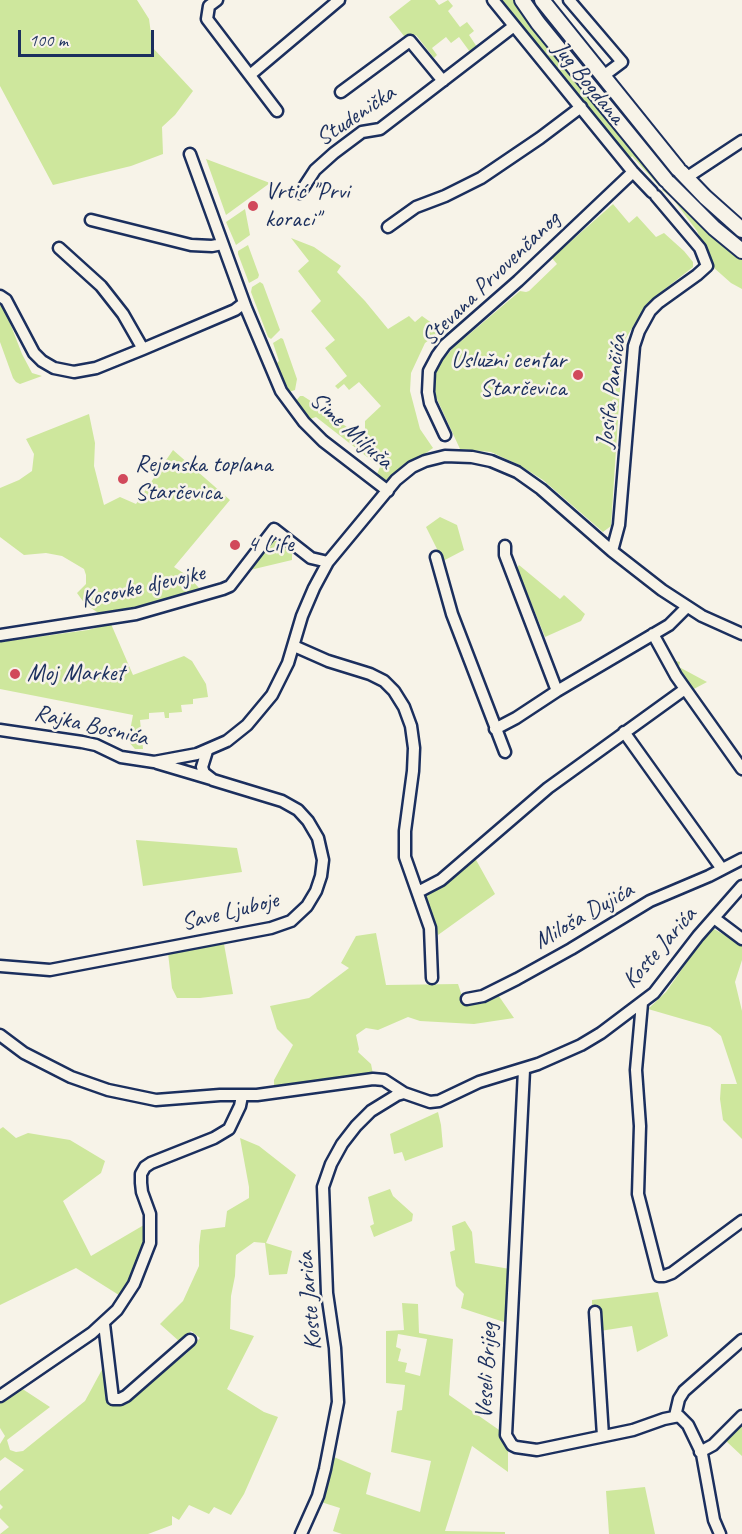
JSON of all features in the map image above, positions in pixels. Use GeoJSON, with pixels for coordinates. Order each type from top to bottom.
{"type":"FeatureCollection","features":[{"type":"Feature","properties":{"kind":"main road"},"geometry":{"type":"LineString","coordinates":[[522,0],[667,182],[714,228],[742,251]]}},
{"type":"Feature","properties":{"kind":"main road"},"geometry":{"type":"LineString","coordinates":[[542,0],[682,173],[723,215],[742,230]]}},
{"type":"Feature","properties":{"kind":"street"},"geometry":{"type":"LineString","coordinates":[[250,75],[339,0]]}},
{"type":"Feature","properties":{"kind":"street","name":"Jug Bogdana"},"geometry":{"type":"LineString","coordinates":[[493,0],[633,172],[700,248],[707,266]]}},
{"type":"Feature","properties":{"kind":"street"},"geometry":{"type":"LineString","coordinates":[[569,0],[622,62],[602,77]]}},
{"type":"Feature","properties":{"kind":"street"},"geometry":{"type":"LineString","coordinates":[[213,3],[207,19],[277,111]]}},
{"type":"Feature","properties":{"kind":"street","name":"Studenička"},"geometry":{"type":"LineString","coordinates":[[300,193],[315,170],[334,153],[362,132],[380,129],[514,26]]}},
{"type":"Feature","properties":{"kind":"street","name":"Studenička"},"geometry":{"type":"LineString","coordinates":[[341,92],[410,41],[443,81]]}},
{"type":"Feature","properties":{"kind":"street"},"geometry":{"type":"LineString","coordinates":[[388,227],[416,207],[481,178],[540,138],[580,107]]}},
{"type":"Feature","properties":{"kind":"street"},"geometry":{"type":"LineString","coordinates":[[682,173],[742,141]]}},
{"type":"Feature","properties":{"kind":"street","name":"Sime Miljuša"},"geometry":{"type":"LineString","coordinates":[[190,154],[244,303],[281,391],[323,441],[387,491]]}},
{"type":"Feature","properties":{"kind":"street","name":"Stevana Prvovenčanog"},"geometry":{"type":"LineString","coordinates":[[445,435],[430,403],[428,392],[429,371],[437,356],[445,345],[518,281],[633,172]]}},
{"type":"Feature","properties":{"kind":"street"},"geometry":{"type":"LineString","coordinates":[[91,220],[191,245],[222,244]]}},
{"type":"Feature","properties":{"kind":"street"},"geometry":{"type":"LineString","coordinates":[[59,248],[101,286],[123,314],[143,349]]}},
{"type":"Feature","properties":{"kind":"street","name":"Josifa Pančića"},"geometry":{"type":"LineString","coordinates":[[612,551],[619,525],[636,338],[644,321],[657,303],[707,266]]}},
{"type":"Feature","properties":{"kind":"street"},"geometry":{"type":"LineString","coordinates":[[0,296],[6,300],[34,353],[54,368],[74,372],[85,371],[143,349],[235,310],[244,303]]}},
{"type":"Feature","properties":{"kind":"street","name":"Rajka Bosnića"},"geometry":{"type":"LineString","coordinates":[[0,730],[89,744],[121,757],[154,762],[178,759],[207,751],[227,741],[261,710],[281,680],[310,597],[328,562],[387,491],[412,467],[445,456],[491,460],[518,472],[612,551],[687,608],[742,634]]}},
{"type":"Feature","properties":{"kind":"street","name":"Kosovke djevojke"},"geometry":{"type":"LineString","coordinates":[[0,635],[126,616],[223,589],[230,586],[274,529],[311,558],[328,562]]}},
{"type":"Feature","properties":{"kind":"street"},"geometry":{"type":"LineString","coordinates":[[505,546],[505,555],[557,691]]}},
{"type":"Feature","properties":{"kind":"street"},"geometry":{"type":"LineString","coordinates":[[436,557],[456,625],[505,752]]}},
{"type":"Feature","properties":{"kind":"street"},"geometry":{"type":"LineString","coordinates":[[495,729],[669,625],[687,608]]}},
{"type":"Feature","properties":{"kind":"street"},"geometry":{"type":"LineString","coordinates":[[653,634],[685,689],[742,769]]}},
{"type":"Feature","properties":{"kind":"street"},"geometry":{"type":"LineString","coordinates":[[294,646],[384,681],[394,691],[404,707],[411,726],[414,748],[405,831],[405,856],[430,928],[432,978]]}},
{"type":"Feature","properties":{"kind":"street"},"geometry":{"type":"LineString","coordinates":[[418,892],[441,880],[533,800],[685,689]]}},
{"type":"Feature","properties":{"kind":"street"},"geometry":{"type":"LineString","coordinates":[[624,732],[722,869]]}},
{"type":"Feature","properties":{"kind":"street"},"geometry":{"type":"LineString","coordinates":[[207,751],[202,767],[204,773],[213,780]]}},
{"type":"Feature","properties":{"kind":"street","name":"Save Ljuboje"},"geometry":{"type":"LineString","coordinates":[[0,966],[50,970],[271,928],[291,921],[307,906],[316,891],[323,860],[313,829],[298,810],[282,801],[154,762]]}},
{"type":"Feature","properties":{"kind":"street","name":"Miloša Dujića"},"geometry":{"type":"LineString","coordinates":[[467,999],[483,996],[517,979],[650,901],[742,859]]}},
{"type":"Feature","properties":{"kind":"street","name":"Koste Jarića"},"geometry":{"type":"LineString","coordinates":[[0,1035],[24,1053],[61,1072],[108,1090],[156,1100],[220,1095],[242,1096],[374,1079],[384,1080],[404,1093],[430,1102],[439,1101],[479,1082],[524,1070],[588,1041],[642,1003],[661,986],[698,936],[742,886]]}},
{"type":"Feature","properties":{"kind":"street"},"geometry":{"type":"LineString","coordinates":[[714,918],[742,939]]}},
{"type":"Feature","properties":{"kind":"street"},"geometry":{"type":"LineString","coordinates":[[642,1003],[636,1070],[640,1134],[638,1194],[659,1276],[672,1273],[742,1221]]}},
{"type":"Feature","properties":{"kind":"street","name":"Veseli Brijeg"},"geometry":{"type":"LineString","coordinates":[[524,1070],[506,1435],[516,1447],[537,1450],[633,1430],[675,1416]]}},
{"type":"Feature","properties":{"kind":"street","name":"Koste Jarića"},"geometry":{"type":"LineString","coordinates":[[302,1534],[318,1496],[338,1402],[335,1348],[326,1284],[324,1179],[342,1143],[356,1126],[371,1112],[404,1093]]}},
{"type":"Feature","properties":{"kind":"street"},"geometry":{"type":"LineString","coordinates":[[0,1396],[104,1324],[117,1310],[134,1284],[150,1243],[152,1229],[150,1214],[141,1183],[141,1174],[145,1167],[151,1162],[214,1138],[229,1129],[240,1106],[242,1096]]}},
{"type":"Feature","properties":{"kind":"street"},"geometry":{"type":"LineString","coordinates":[[595,1312],[603,1436]]}},
{"type":"Feature","properties":{"kind":"street"},"geometry":{"type":"LineString","coordinates":[[104,1324],[113,1399],[126,1396],[190,1340]]}},
{"type":"Feature","properties":{"kind":"street"},"geometry":{"type":"LineString","coordinates":[[720,1534],[714,1520],[700,1452],[688,1425],[683,1419],[675,1416],[679,1399],[684,1391],[742,1340]]}},
{"type":"Feature","properties":{"kind":"street"},"geometry":{"type":"LineString","coordinates":[[700,1452],[713,1445],[742,1416]]}},
{"type":"Feature","properties":{"kind":"green space"},"geometry":{"type":"Polygon","coordinates":[[[0,0],[137,0],[149,19],[153,48],[193,91],[175,115],[162,127],[163,154],[131,166],[53,185],[0,86],[0,0]]]}},
{"type":"Feature","properties":{"kind":"green space"},"geometry":{"type":"Polygon","coordinates":[[[411,0],[435,0],[439,5],[448,0],[453,6],[448,11],[460,27],[467,22],[474,31],[469,35],[477,47],[470,52],[459,37],[451,43],[446,37],[432,48],[437,55],[434,58],[416,35],[408,41],[389,17],[411,0]]]}},
{"type":"Feature","properties":{"kind":"green space"},"geometry":{"type":"Polygon","coordinates":[[[500,0],[517,0],[662,184],[659,186],[632,156],[629,160],[500,0]]]}},
{"type":"Feature","properties":{"kind":"green space"},"geometry":{"type":"Polygon","coordinates":[[[529,0],[536,0],[673,174],[670,176],[529,0]]]}},
{"type":"Feature","properties":{"kind":"green space"},"geometry":{"type":"Polygon","coordinates":[[[206,159],[270,183],[226,215],[206,159]]]}},
{"type":"Feature","properties":{"kind":"green space"},"geometry":{"type":"Polygon","coordinates":[[[676,177],[699,202],[742,238],[742,244],[723,230],[673,180],[676,177]]]}},
{"type":"Feature","properties":{"kind":"green space"},"geometry":{"type":"Polygon","coordinates":[[[665,187],[742,257],[742,289],[731,283],[713,267],[697,231],[673,199],[662,190],[665,187]]]}},
{"type":"Feature","properties":{"kind":"green space"},"geometry":{"type":"Polygon","coordinates":[[[613,204],[629,223],[637,216],[656,237],[664,233],[684,251],[693,262],[693,267],[656,296],[643,310],[626,338],[622,358],[611,526],[603,532],[543,480],[519,465],[491,452],[460,449],[436,397],[434,382],[436,368],[453,348],[520,291],[529,291],[557,264],[552,258],[613,204]]]}},
{"type":"Feature","properties":{"kind":"green space"},"geometry":{"type":"Polygon","coordinates":[[[245,209],[250,235],[236,245],[226,222],[245,209]]]}},
{"type":"Feature","properties":{"kind":"green space"},"geometry":{"type":"Polygon","coordinates":[[[291,238],[314,247],[341,266],[337,272],[388,329],[409,316],[415,322],[422,316],[440,329],[425,343],[411,373],[410,391],[420,429],[433,448],[385,482],[377,474],[380,467],[316,417],[306,418],[295,402],[303,396],[323,409],[327,416],[329,415],[356,433],[365,434],[365,421],[381,406],[359,382],[349,390],[344,384],[338,389],[335,386],[347,376],[325,348],[335,340],[311,311],[321,301],[298,271],[309,261],[291,238]]]}},
{"type":"Feature","properties":{"kind":"green space"},"geometry":{"type":"Polygon","coordinates":[[[248,245],[259,275],[249,283],[238,254],[238,251],[248,245]]]}},
{"type":"Feature","properties":{"kind":"green space"},"geometry":{"type":"Polygon","coordinates":[[[260,282],[263,284],[280,330],[271,339],[268,337],[251,292],[252,287],[260,282]]]}},
{"type":"Feature","properties":{"kind":"green space"},"geometry":{"type":"Polygon","coordinates":[[[0,297],[22,354],[32,373],[42,376],[20,384],[13,378],[0,342],[0,297]]]}},
{"type":"Feature","properties":{"kind":"green space"},"geometry":{"type":"Polygon","coordinates":[[[281,338],[297,379],[295,390],[289,392],[286,391],[274,366],[279,361],[273,343],[281,338]]]}},
{"type":"Feature","properties":{"kind":"green space"},"geometry":{"type":"Polygon","coordinates":[[[89,414],[95,443],[94,466],[104,505],[120,497],[136,504],[173,450],[230,500],[174,567],[188,576],[199,588],[171,599],[103,616],[85,604],[77,593],[86,584],[84,569],[62,556],[46,553],[24,555],[0,537],[0,488],[19,480],[32,471],[34,454],[26,439],[89,414]]]}},
{"type":"Feature","properties":{"kind":"green space"},"geometry":{"type":"Polygon","coordinates":[[[440,517],[457,525],[464,550],[443,561],[426,527],[440,517]]]}},
{"type":"Feature","properties":{"kind":"green space"},"geometry":{"type":"Polygon","coordinates":[[[278,541],[292,553],[292,560],[250,570],[271,542],[278,541]]]}},
{"type":"Feature","properties":{"kind":"green space"},"geometry":{"type":"Polygon","coordinates":[[[519,565],[560,599],[564,595],[585,614],[581,621],[545,637],[517,568],[519,565]]]}},
{"type":"Feature","properties":{"kind":"green space"},"geometry":{"type":"Polygon","coordinates":[[[111,624],[133,675],[184,656],[192,661],[206,684],[208,697],[193,699],[193,704],[181,705],[182,712],[169,713],[169,718],[165,718],[164,712],[149,713],[149,719],[140,720],[143,749],[135,749],[128,741],[133,715],[0,689],[0,642],[88,630],[111,624]]]}},
{"type":"Feature","properties":{"kind":"green space"},"geometry":{"type":"Polygon","coordinates":[[[676,661],[680,662],[679,667],[707,682],[690,691],[675,666],[676,661]]]}},
{"type":"Feature","properties":{"kind":"green space"},"geometry":{"type":"Polygon","coordinates":[[[136,840],[237,848],[242,872],[143,886],[136,840]]]}},
{"type":"Feature","properties":{"kind":"green space"},"geometry":{"type":"Polygon","coordinates":[[[475,858],[495,894],[438,935],[425,895],[475,858]]]}},
{"type":"Feature","properties":{"kind":"green space"},"geometry":{"type":"Polygon","coordinates":[[[710,929],[742,945],[742,960],[735,982],[742,1011],[742,1139],[723,1120],[720,1099],[721,1084],[737,1084],[721,1036],[710,1027],[648,1009],[666,992],[710,929]]]}},
{"type":"Feature","properties":{"kind":"green space"},"geometry":{"type":"Polygon","coordinates":[[[376,933],[386,985],[458,984],[464,1002],[496,992],[514,1018],[474,1024],[420,1021],[408,1017],[378,1030],[366,1028],[356,1035],[358,1052],[371,1064],[373,1074],[343,1077],[274,1090],[274,1080],[293,1045],[277,1029],[270,1006],[309,998],[349,968],[341,963],[356,936],[376,933]]]}},
{"type":"Feature","properties":{"kind":"green space"},"geometry":{"type":"Polygon","coordinates":[[[224,944],[233,994],[177,998],[172,988],[168,953],[224,944]]]}},
{"type":"Feature","properties":{"kind":"green space"},"geometry":{"type":"Polygon","coordinates":[[[438,1112],[443,1147],[405,1161],[402,1152],[394,1154],[390,1134],[438,1112]]]}},
{"type":"Feature","properties":{"kind":"green space"},"geometry":{"type":"Polygon","coordinates":[[[3,1127],[16,1138],[28,1133],[70,1140],[105,1161],[101,1173],[63,1201],[91,1256],[149,1222],[146,1240],[130,1284],[122,1297],[76,1268],[0,1305],[0,1129],[3,1127]]]}},
{"type":"Feature","properties":{"kind":"green space"},"geometry":{"type":"Polygon","coordinates":[[[240,1138],[259,1146],[296,1175],[266,1243],[292,1251],[287,1274],[269,1275],[265,1243],[254,1242],[236,1255],[230,1329],[254,1336],[227,1389],[264,1412],[278,1417],[244,1494],[231,1515],[214,1507],[209,1514],[189,1505],[179,1520],[172,1516],[172,1525],[148,1534],[0,1534],[9,1527],[0,1518],[0,1510],[3,1507],[0,1504],[0,1491],[24,1470],[5,1457],[0,1461],[0,1444],[5,1436],[0,1428],[0,1401],[21,1388],[50,1407],[7,1440],[10,1450],[23,1451],[85,1401],[105,1364],[106,1398],[108,1402],[119,1402],[131,1398],[187,1353],[200,1338],[191,1331],[180,1342],[160,1324],[183,1301],[199,1266],[201,1230],[225,1227],[227,1211],[249,1198],[240,1138]]]}},
{"type":"Feature","properties":{"kind":"green space"},"geometry":{"type":"Polygon","coordinates":[[[390,1189],[393,1196],[413,1214],[412,1221],[374,1237],[370,1226],[374,1224],[368,1197],[390,1189]]]}},
{"type":"Feature","properties":{"kind":"green space"},"geometry":{"type":"Polygon","coordinates":[[[465,1221],[472,1232],[475,1263],[510,1269],[507,1323],[461,1308],[464,1294],[456,1286],[450,1252],[455,1250],[452,1226],[465,1221]]]}},
{"type":"Feature","properties":{"kind":"green space"},"geometry":{"type":"Polygon","coordinates":[[[658,1292],[668,1336],[637,1352],[632,1326],[600,1331],[592,1309],[592,1300],[658,1292]]]}},
{"type":"Feature","properties":{"kind":"green space"},"geometry":{"type":"Polygon","coordinates":[[[402,1303],[418,1304],[419,1333],[453,1339],[449,1395],[502,1432],[508,1450],[508,1472],[472,1446],[445,1531],[505,1532],[505,1534],[342,1534],[333,1531],[340,1508],[321,1502],[334,1457],[371,1473],[366,1494],[420,1512],[431,1461],[391,1452],[397,1411],[402,1410],[405,1385],[386,1383],[386,1331],[404,1330],[402,1303]],[[398,1334],[396,1347],[401,1349],[398,1361],[407,1363],[405,1372],[420,1376],[427,1339],[398,1334]]]}},
{"type":"Feature","properties":{"kind":"green space"},"geometry":{"type":"Polygon","coordinates":[[[742,1424],[742,1456],[726,1441],[742,1424]]]}},
{"type":"Feature","properties":{"kind":"green space"},"geometry":{"type":"Polygon","coordinates":[[[645,1487],[655,1534],[609,1534],[606,1491],[645,1487]]]}},
{"type":"Feature","properties":{"kind":"place","name":"Vrtić \"Prvi koraci\""},"geometry":{"type":"Point","coordinates":[253,206]}},
{"type":"Feature","properties":{"kind":"place","name":"Uslužni centar Starčevica"},"geometry":{"type":"Point","coordinates":[578,375]}},
{"type":"Feature","properties":{"kind":"place","name":"Rejonska toplana Starčevica"},"geometry":{"type":"Point","coordinates":[123,479]}},
{"type":"Feature","properties":{"kind":"place","name":"4 Life"},"geometry":{"type":"Point","coordinates":[235,545]}},
{"type":"Feature","properties":{"kind":"place","name":"Moj Market"},"geometry":{"type":"Point","coordinates":[15,674]}}]}
